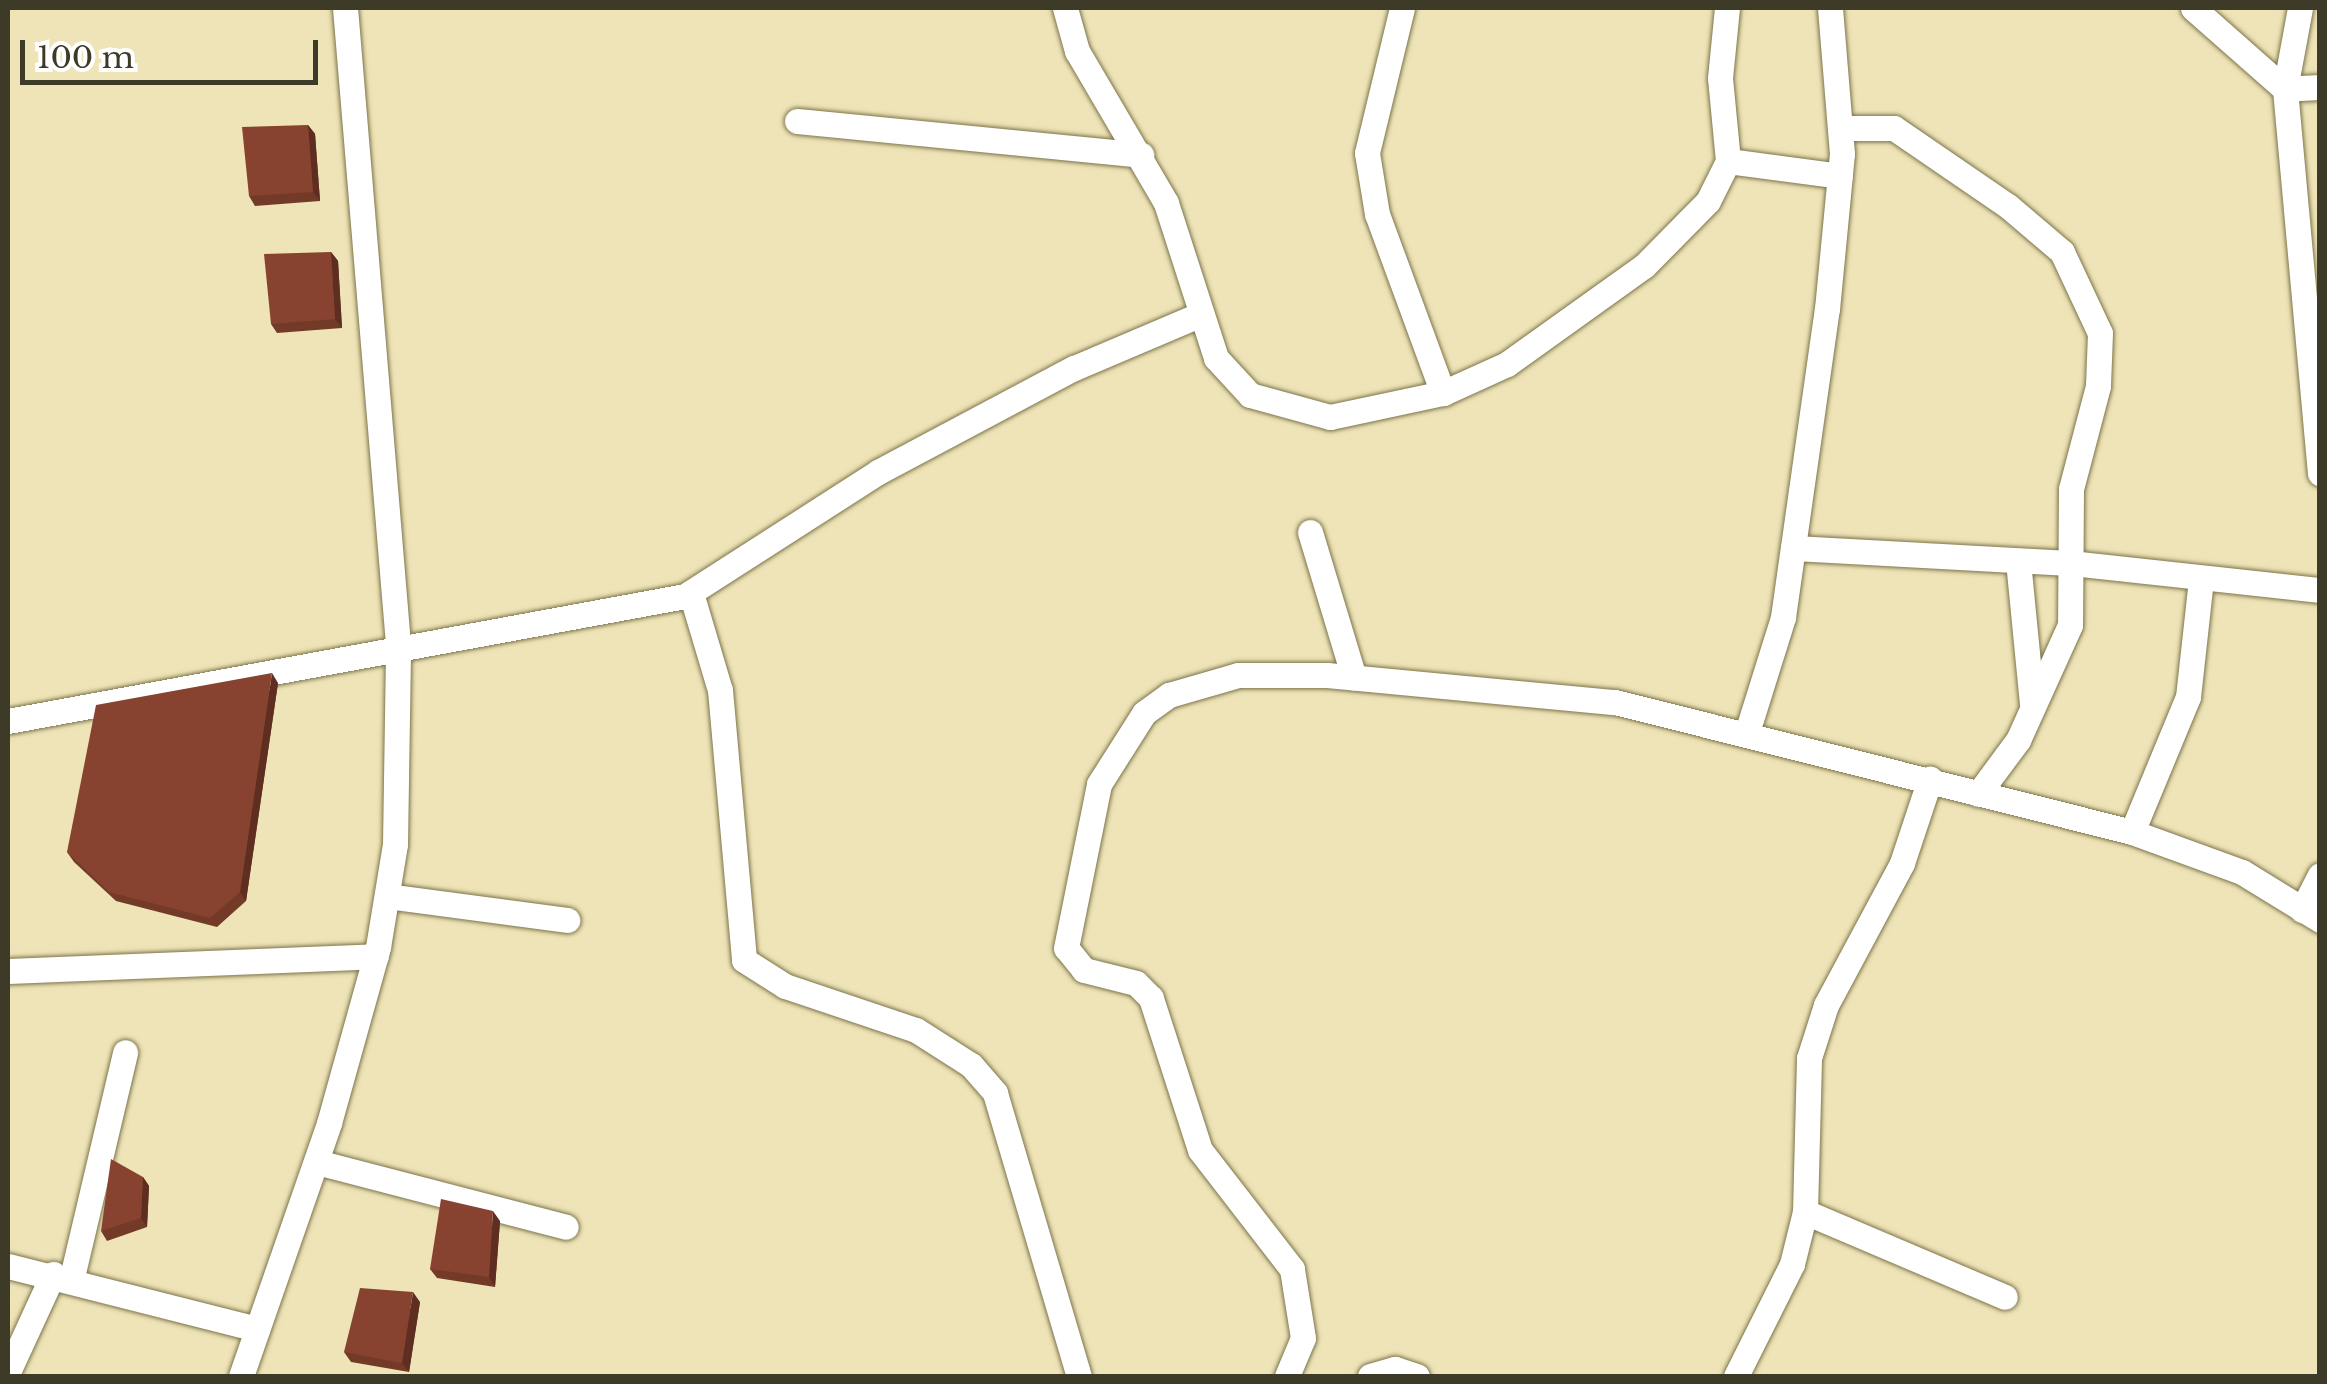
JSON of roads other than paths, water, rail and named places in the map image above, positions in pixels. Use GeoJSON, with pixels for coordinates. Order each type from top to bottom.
{"type":"FeatureCollection","features":[{"type":"Feature","properties":{"kind":"street"},"geometry":{"type":"LineString","coordinates":[[241,1376],[317,1162],[376,956],[387,896],[398,644],[345,8]]}},
{"type":"Feature","properties":{"kind":"street"},"geometry":{"type":"LineString","coordinates":[[1065,8],[1076,50],[1142,155],[1166,203],[1199,316],[1230,378],[1274,406],[1330,416],[1443,393],[1507,364],[1644,266],[1708,201],[1728,161],[1720,78],[1727,8]]}},
{"type":"Feature","properties":{"kind":"street"},"geometry":{"type":"LineString","coordinates":[[1402,8],[1366,153],[1376,214],[1443,393]]}},
{"type":"Feature","properties":{"kind":"street"},"geometry":{"type":"LineString","coordinates":[[1748,729],[1794,548],[1840,176],[1841,128],[1830,8]]}},
{"type":"Feature","properties":{"kind":"street"},"geometry":{"type":"LineString","coordinates":[[2193,8],[2285,89],[2320,87]]}},
{"type":"Feature","properties":{"kind":"street"},"geometry":{"type":"LineString","coordinates":[[2300,8],[2285,89],[2320,474]]}},
{"type":"Feature","properties":{"kind":"street"},"geometry":{"type":"LineString","coordinates":[[797,121],[1142,155]]}},
{"type":"Feature","properties":{"kind":"street"},"geometry":{"type":"LineString","coordinates":[[1841,128],[1894,128],[1927,146],[2062,252],[2084,286],[2100,333],[2098,386],[2072,473],[2070,625],[2032,706],[1978,794]]}},
{"type":"Feature","properties":{"kind":"street"},"geometry":{"type":"LineString","coordinates":[[1728,161],[1840,176]]}},
{"type":"Feature","properties":{"kind":"street"},"geometry":{"type":"LineString","coordinates":[[8,721],[398,644],[608,617],[690,594],[878,472],[1074,368],[1199,316]]}},
{"type":"Feature","properties":{"kind":"street"},"geometry":{"type":"LineString","coordinates":[[1310,532],[1354,678]]}},
{"type":"Feature","properties":{"kind":"street"},"geometry":{"type":"LineString","coordinates":[[1794,548],[2071,563],[2320,590]]}},
{"type":"Feature","properties":{"kind":"street"},"geometry":{"type":"LineString","coordinates":[[2018,561],[2032,706]]}},
{"type":"Feature","properties":{"kind":"street"},"geometry":{"type":"LineString","coordinates":[[2132,832],[2188,698],[2201,580]]}},
{"type":"Feature","properties":{"kind":"street"},"geometry":{"type":"LineString","coordinates":[[690,594],[720,690],[744,960],[785,986],[916,1030],[971,1064],[995,1093],[1079,1376]]}},
{"type":"Feature","properties":{"kind":"street"},"geometry":{"type":"LineString","coordinates":[[1288,1376],[1302,1338],[1292,1270],[1200,1150],[1145,988],[1084,970],[1064,934],[1099,784],[1144,713],[1204,680],[1238,674],[1354,678],[1614,702],[1748,729],[1978,794],[2132,832],[2242,872],[2311,915],[2320,875]]}},
{"type":"Feature","properties":{"kind":"street"},"geometry":{"type":"LineString","coordinates":[[1736,1376],[1792,1264],[1805,1212],[1809,1058],[1826,1005],[1902,863],[1930,779]]}},
{"type":"Feature","properties":{"kind":"street"},"geometry":{"type":"LineString","coordinates":[[387,896],[567,920]]}},
{"type":"Feature","properties":{"kind":"street"},"geometry":{"type":"LineString","coordinates":[[8,971],[376,956]]}},
{"type":"Feature","properties":{"kind":"street"},"geometry":{"type":"LineString","coordinates":[[8,1372],[62,1276],[125,1052]]}},
{"type":"Feature","properties":{"kind":"street"},"geometry":{"type":"LineString","coordinates":[[317,1162],[566,1227]]}},
{"type":"Feature","properties":{"kind":"street"},"geometry":{"type":"LineString","coordinates":[[1805,1212],[2005,1297]]}},
{"type":"Feature","properties":{"kind":"street"},"geometry":{"type":"LineString","coordinates":[[8,1266],[62,1276],[257,1329]]}},
{"type":"Feature","properties":{"kind":"street"},"geometry":{"type":"LineString","coordinates":[[1370,1376],[1395,1370],[1417,1376]]}}]}
